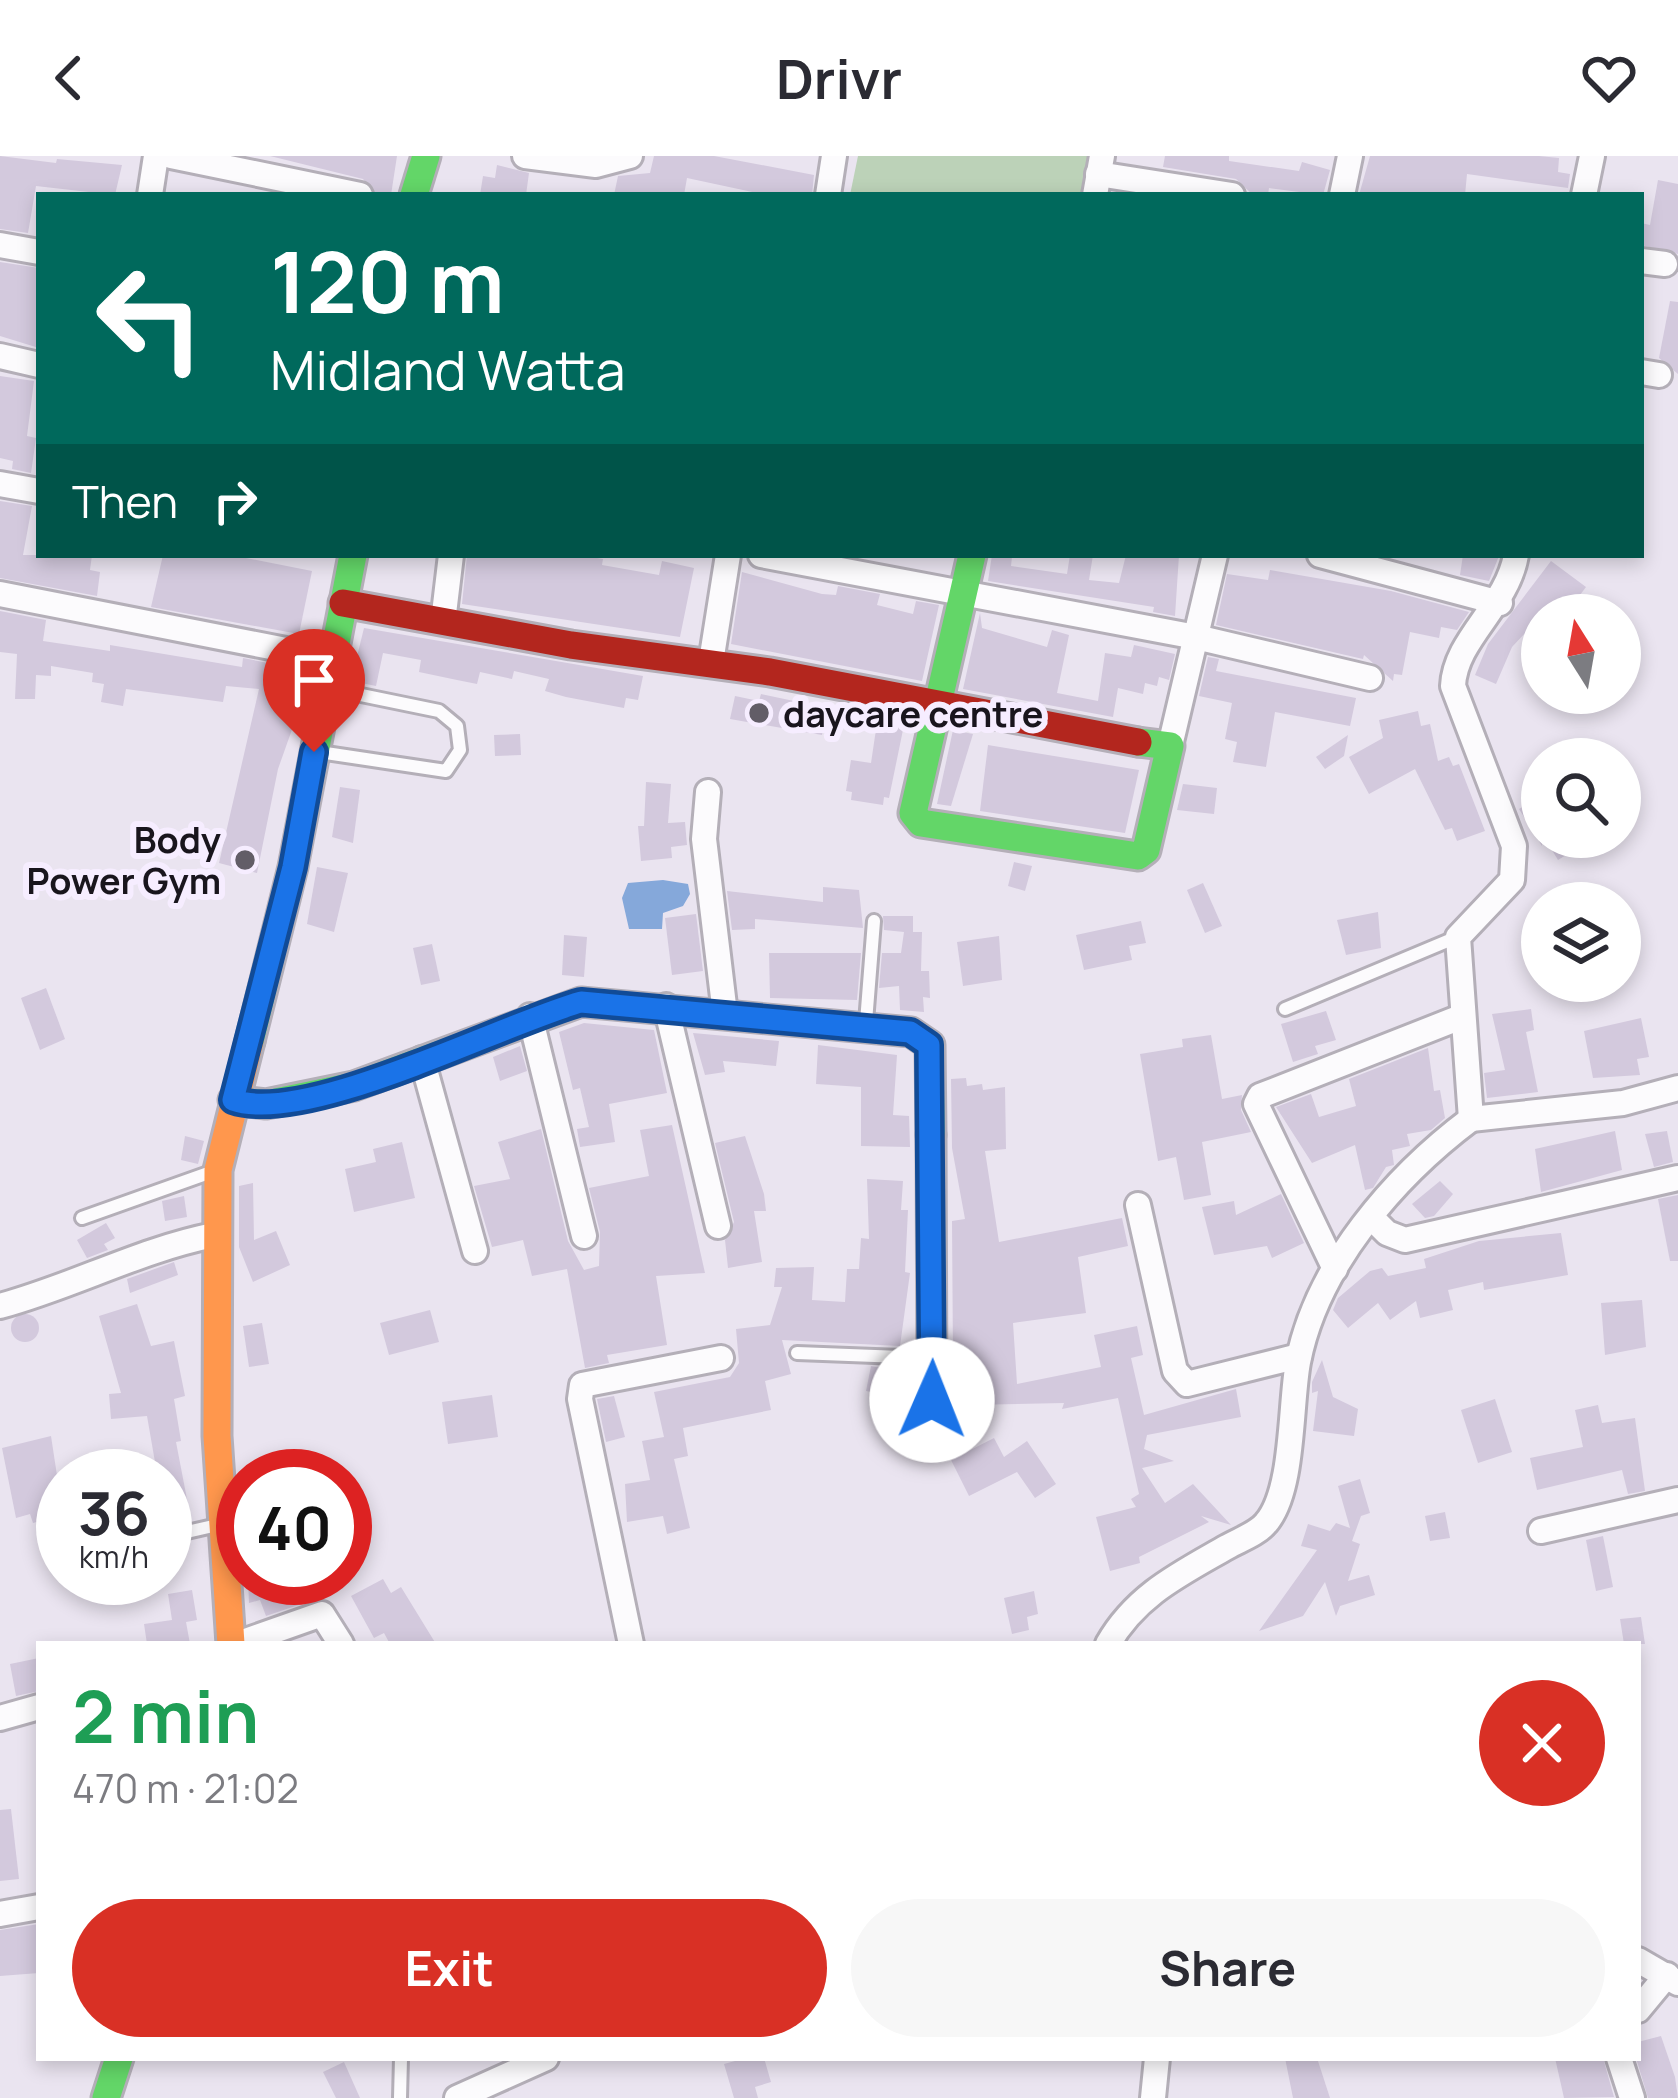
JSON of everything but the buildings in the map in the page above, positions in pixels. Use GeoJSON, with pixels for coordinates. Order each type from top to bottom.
{"type":"FeatureCollection","features":[{"type":"Feature","properties":{"kind":"street"},"geometry":{"type":"LineString","coordinates":[[150,192],[156,156]]}},
{"type":"Feature","properties":{"kind":"street"},"geometry":{"type":"LineString","coordinates":[[171,156],[345,192]]}},
{"type":"Feature","properties":{"kind":"street"},"geometry":{"type":"LineString","coordinates":[[415,192],[426,156]]}},
{"type":"Feature","properties":{"kind":"street"},"geometry":{"type":"LineString","coordinates":[[525,156],[596,165],[630,156]]}},
{"type":"Feature","properties":{"kind":"street"},"geometry":{"type":"LineString","coordinates":[[828,192],[834,156]]}},
{"type":"Feature","properties":{"kind":"street"},"geometry":{"type":"LineString","coordinates":[[1343,192],[1349,156]]}},
{"type":"Feature","properties":{"kind":"street"},"geometry":{"type":"LineString","coordinates":[[1585,192],[1592,156]]}},
{"type":"Feature","properties":{"kind":"street"},"geometry":{"type":"LineString","coordinates":[[1098,175],[1212,192]]}},
{"type":"Feature","properties":{"kind":"street"},"geometry":{"type":"LineString","coordinates":[[0,244],[36,251]]}},
{"type":"Feature","properties":{"kind":"street"},"geometry":{"type":"LineString","coordinates":[[0,356],[36,364]]}},
{"type":"Feature","properties":{"kind":"street"},"geometry":{"type":"LineString","coordinates":[[0,484],[36,490]]}},
{"type":"Feature","properties":{"kind":"street"},"geometry":{"type":"LineString","coordinates":[[221,1449],[214,1235],[218,1170],[293,867],[352,558]]}},
{"type":"Feature","properties":{"kind":"street"},"geometry":{"type":"LineString","coordinates":[[443,622],[451,558]]}},
{"type":"Feature","properties":{"kind":"street"},"geometry":{"type":"LineString","coordinates":[[711,662],[728,558]]}},
{"type":"Feature","properties":{"kind":"street"},"geometry":{"type":"LineString","coordinates":[[776,558],[1196,638],[1370,678]]}},
{"type":"Feature","properties":{"kind":"street"},"geometry":{"type":"LineString","coordinates":[[971,558],[913,813],[921,824],[1138,856],[1147,850],[1214,558]]}},
{"type":"Feature","properties":{"kind":"street"},"geometry":{"type":"LineString","coordinates":[[1331,558],[1500,602]]}},
{"type":"Feature","properties":{"kind":"street"},"geometry":{"type":"LineString","coordinates":[[1471,1119],[1458,937],[1512,880],[1514,846],[1453,686],[1454,664],[1500,602],[1515,558]]}},
{"type":"Feature","properties":{"kind":"street"},"geometry":{"type":"LineString","coordinates":[[0,594],[332,659]]}},
{"type":"Feature","properties":{"kind":"street"},"geometry":{"type":"LineString","coordinates":[[344,603],[604,650],[711,662],[1079,736],[1170,746]]}},
{"type":"Feature","properties":{"kind":"street"},"geometry":{"type":"LineString","coordinates":[[708,792],[704,839],[725,1014]]}},
{"type":"Feature","properties":{"kind":"street"},"geometry":{"type":"LineString","coordinates":[[233,1100],[257,1108],[340,1091],[530,1016],[581,1002],[666,1006],[910,1032],[929,1045],[932,1400]]}},
{"type":"Feature","properties":{"kind":"street"},"geometry":{"type":"LineString","coordinates":[[666,1006],[718,1226]]}},
{"type":"Feature","properties":{"kind":"street"},"geometry":{"type":"LineString","coordinates":[[530,1016],[584,1236]]}},
{"type":"Feature","properties":{"kind":"street"},"geometry":{"type":"LineString","coordinates":[[1335,1269],[1256,1104],[1260,1096],[1461,1017]]}},
{"type":"Feature","properties":{"kind":"street"},"geometry":{"type":"LineString","coordinates":[[422,1059],[475,1251]]}},
{"type":"Feature","properties":{"kind":"street"},"geometry":{"type":"LineString","coordinates":[[1110,1641],[1121,1621],[1156,1587],[1264,1526],[1277,1503],[1299,1356],[1335,1269],[1371,1217],[1427,1152],[1471,1119],[1623,1102],[1678,1088]]}},
{"type":"Feature","properties":{"kind":"street"},"geometry":{"type":"LineString","coordinates":[[1371,1217],[1387,1234],[1405,1240],[1678,1178]]}},
{"type":"Feature","properties":{"kind":"street"},"geometry":{"type":"LineString","coordinates":[[1138,1205],[1175,1371],[1187,1384],[1299,1356]]}},
{"type":"Feature","properties":{"kind":"street"},"geometry":{"type":"LineString","coordinates":[[0,1306],[44,1294],[155,1247],[214,1235]]}},
{"type":"Feature","properties":{"kind":"street"},"geometry":{"type":"LineString","coordinates":[[630,1641],[580,1399],[582,1384],[721,1358]]}},
{"type":"Feature","properties":{"kind":"street"},"geometry":{"type":"LineString","coordinates":[[1541,1532],[1678,1500]]}},
{"type":"Feature","properties":{"kind":"street"},"geometry":{"type":"LineString","coordinates":[[230,1605],[234,1641]]}},
{"type":"Feature","properties":{"kind":"street"},"geometry":{"type":"LineString","coordinates":[[243,1641],[322,1614],[339,1641]]}},
{"type":"Feature","properties":{"kind":"street"},"geometry":{"type":"LineString","coordinates":[[0,1718],[36,1709]]}},
{"type":"Feature","properties":{"kind":"street"},"geometry":{"type":"LineString","coordinates":[[0,1914],[36,1908]]}},
{"type":"Feature","properties":{"kind":"street"},"geometry":{"type":"LineString","coordinates":[[1641,1962],[1672,1979],[1641,2007]]}},
{"type":"Feature","properties":{"kind":"street"},"geometry":{"type":"LineString","coordinates":[[106,2098],[118,2061]]}},
{"type":"Feature","properties":{"kind":"street"},"geometry":{"type":"LineString","coordinates":[[458,2098],[539,2061]]}},
{"type":"Feature","properties":{"kind":"street"},"geometry":{"type":"LineString","coordinates":[[1154,2098],[1157,2061]]}},
{"type":"Feature","properties":{"kind":"street"},"geometry":{"type":"LineString","coordinates":[[1620,2061],[1632,2098]]}},
{"type":"Feature","properties":{"kind":"lane"},"geometry":{"type":"LineString","coordinates":[[314,752],[446,771],[460,751],[457,727],[439,711],[326,688]]}},
{"type":"Feature","properties":{"kind":"lane"},"geometry":{"type":"LineString","coordinates":[[865,1030],[874,921]]}},
{"type":"Feature","properties":{"kind":"lane"},"geometry":{"type":"LineString","coordinates":[[1285,1009],[1458,937]]}},
{"type":"Feature","properties":{"kind":"lane"},"geometry":{"type":"LineString","coordinates":[[82,1218],[218,1170]]}},
{"type":"Feature","properties":{"kind":"lane"},"geometry":{"type":"LineString","coordinates":[[797,1353],[934,1358]]}},
{"type":"Feature","properties":{"kind":"lane"},"geometry":{"type":"LineString","coordinates":[[400,2098],[401,2061]]}},
{"type":"Feature","properties":{"kind":"green space"},"geometry":{"type":"Polygon","coordinates":[[[858,156],[1098,156],[1092,192],[851,192],[858,156]]]}},
{"type":"Feature","properties":{"kind":"water"},"geometry":{"type":"Polygon","coordinates":[[[628,883],[688,884],[690,894],[683,906],[663,913],[662,929],[629,929],[622,898],[628,883]]]}},
{"type":"Feature","properties":{"kind":"traffic: fast"},"geometry":{"type":"LineString","coordinates":[[415,192],[426,156]]}},
{"type":"Feature","properties":{"kind":"traffic: fast"},"geometry":{"type":"LineString","coordinates":[[250,1041],[293,867],[352,558]]}},
{"type":"Feature","properties":{"kind":"traffic: fast"},"geometry":{"type":"LineString","coordinates":[[971,558],[913,813],[921,823],[1138,856],[1146,850],[1170,746],[1138,742]]}},
{"type":"Feature","properties":{"kind":"traffic: fast"},"geometry":{"type":"LineString","coordinates":[[233,1100],[266,1104],[354,1086],[581,1002],[911,1032],[930,1045],[931,1135]]}},
{"type":"Feature","properties":{"kind":"traffic: fast"},"geometry":{"type":"LineString","coordinates":[[106,2098],[118,2061]]}},
{"type":"Feature","properties":{"kind":"traffic: slow"},"geometry":{"type":"LineString","coordinates":[[231,1641],[217,1436],[218,1170],[250,1041]]}},
{"type":"Feature","properties":{"kind":"traffic: slow"},"geometry":{"type":"LineString","coordinates":[[931,1135],[932,1400]]}},
{"type":"Feature","properties":{"kind":"traffic: jam"},"geometry":{"type":"LineString","coordinates":[[343,603],[571,645],[770,672],[1138,742]]}},
{"type":"Feature","properties":{"kind":"place","name":"daycare centre"},"geometry":{"type":"Point","coordinates":[759,713]}},
{"type":"Feature","properties":{"kind":"place","name":"Body Power Gym"},"geometry":{"type":"Point","coordinates":[245,860]}},
{"type":"Feature","properties":{"kind":"route"},"geometry":{"type":"LineString","coordinates":[[314,752],[293,867],[233,1100],[257,1108],[340,1091],[530,1016],[581,1002],[666,1006],[910,1032],[929,1045],[932,1400]]}}]}
